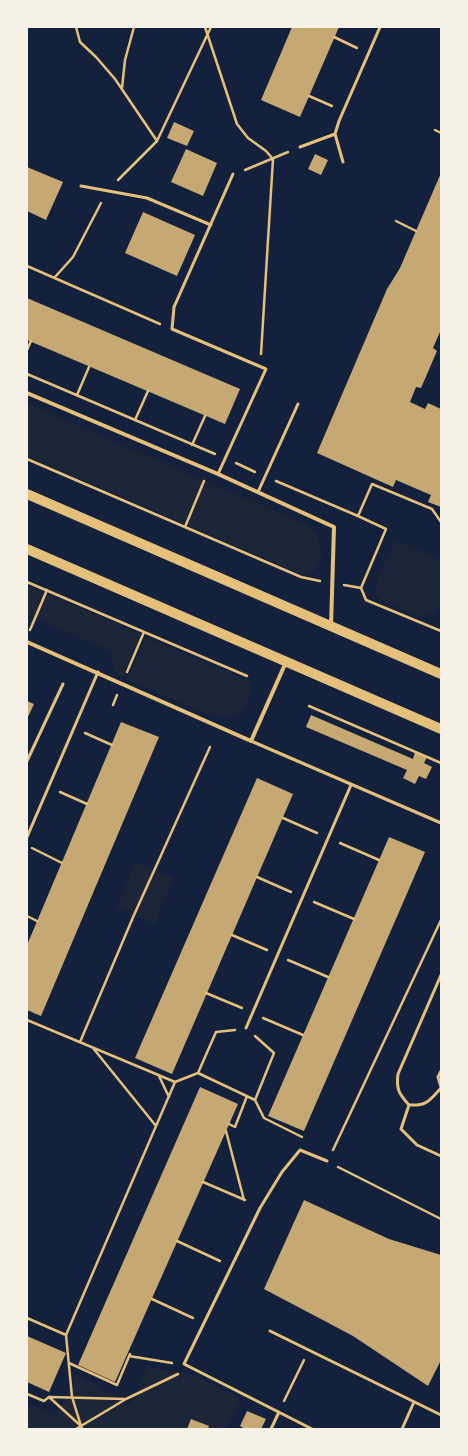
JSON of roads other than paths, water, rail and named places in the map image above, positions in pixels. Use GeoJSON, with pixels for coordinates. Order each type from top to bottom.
{"type":"FeatureCollection","features":[{"type":"Feature","properties":{"kind":"main road"},"geometry":{"type":"LineString","coordinates":[[27,494],[441,674]]}},
{"type":"Feature","properties":{"kind":"main road"},"geometry":{"type":"LineString","coordinates":[[27,549],[441,729]]}},
{"type":"Feature","properties":{"kind":"street"},"geometry":{"type":"LineString","coordinates":[[27,393],[218,474],[334,527],[331,627]]}},
{"type":"Feature","properties":{"kind":"street"},"geometry":{"type":"LineString","coordinates":[[27,642],[98,672],[251,741],[286,661]]}},
{"type":"Feature","properties":{"kind":"lane"},"geometry":{"type":"LineString","coordinates":[[343,162],[335,134],[343,111],[380,27]]}},
{"type":"Feature","properties":{"kind":"lane"},"geometry":{"type":"LineString","coordinates":[[300,147],[335,134]]}},
{"type":"Feature","properties":{"kind":"lane"},"geometry":{"type":"LineString","coordinates":[[218,474],[266,369],[172,329],[174,307],[212,225],[233,174]]}},
{"type":"Feature","properties":{"kind":"lane"},"geometry":{"type":"LineString","coordinates":[[81,186],[147,198],[212,225]]}},
{"type":"Feature","properties":{"kind":"lane"},"geometry":{"type":"LineString","coordinates":[[258,492],[298,404]]}},
{"type":"Feature","properties":{"kind":"lane"},"geometry":{"type":"LineString","coordinates":[[27,837],[98,672]]}},
{"type":"Feature","properties":{"kind":"lane"},"geometry":{"type":"LineString","coordinates":[[27,761],[63,684]]}},
{"type":"Feature","properties":{"kind":"lane"},"geometry":{"type":"LineString","coordinates":[[251,741],[441,824]]}},
{"type":"Feature","properties":{"kind":"lane"},"geometry":{"type":"LineString","coordinates":[[246,1028],[351,785]]}},
{"type":"Feature","properties":{"kind":"lane"},"geometry":{"type":"LineString","coordinates":[[441,975],[398,1074],[397,1084],[401,1096],[409,1105],[420,1106],[428,1102],[441,1088],[438,1077],[441,1071]]}},
{"type":"Feature","properties":{"kind":"lane"},"geometry":{"type":"LineString","coordinates":[[409,1105],[401,1129],[417,1144],[441,1156]]}},
{"type":"Feature","properties":{"kind":"lane"},"geometry":{"type":"LineString","coordinates":[[312,1429],[184,1364],[260,1208],[282,1172],[300,1150],[327,1161]]}},
{"type":"Feature","properties":{"kind":"lane"},"geometry":{"type":"LineString","coordinates":[[270,1331],[441,1415]]}},
{"type":"Feature","properties":{"kind":"lane"},"geometry":{"type":"LineString","coordinates":[[402,1429],[414,1402]]}},
{"type":"Feature","properties":{"kind":"lane"},"geometry":{"type":"LineString","coordinates":[[270,1429],[278,1412]]}}]}
